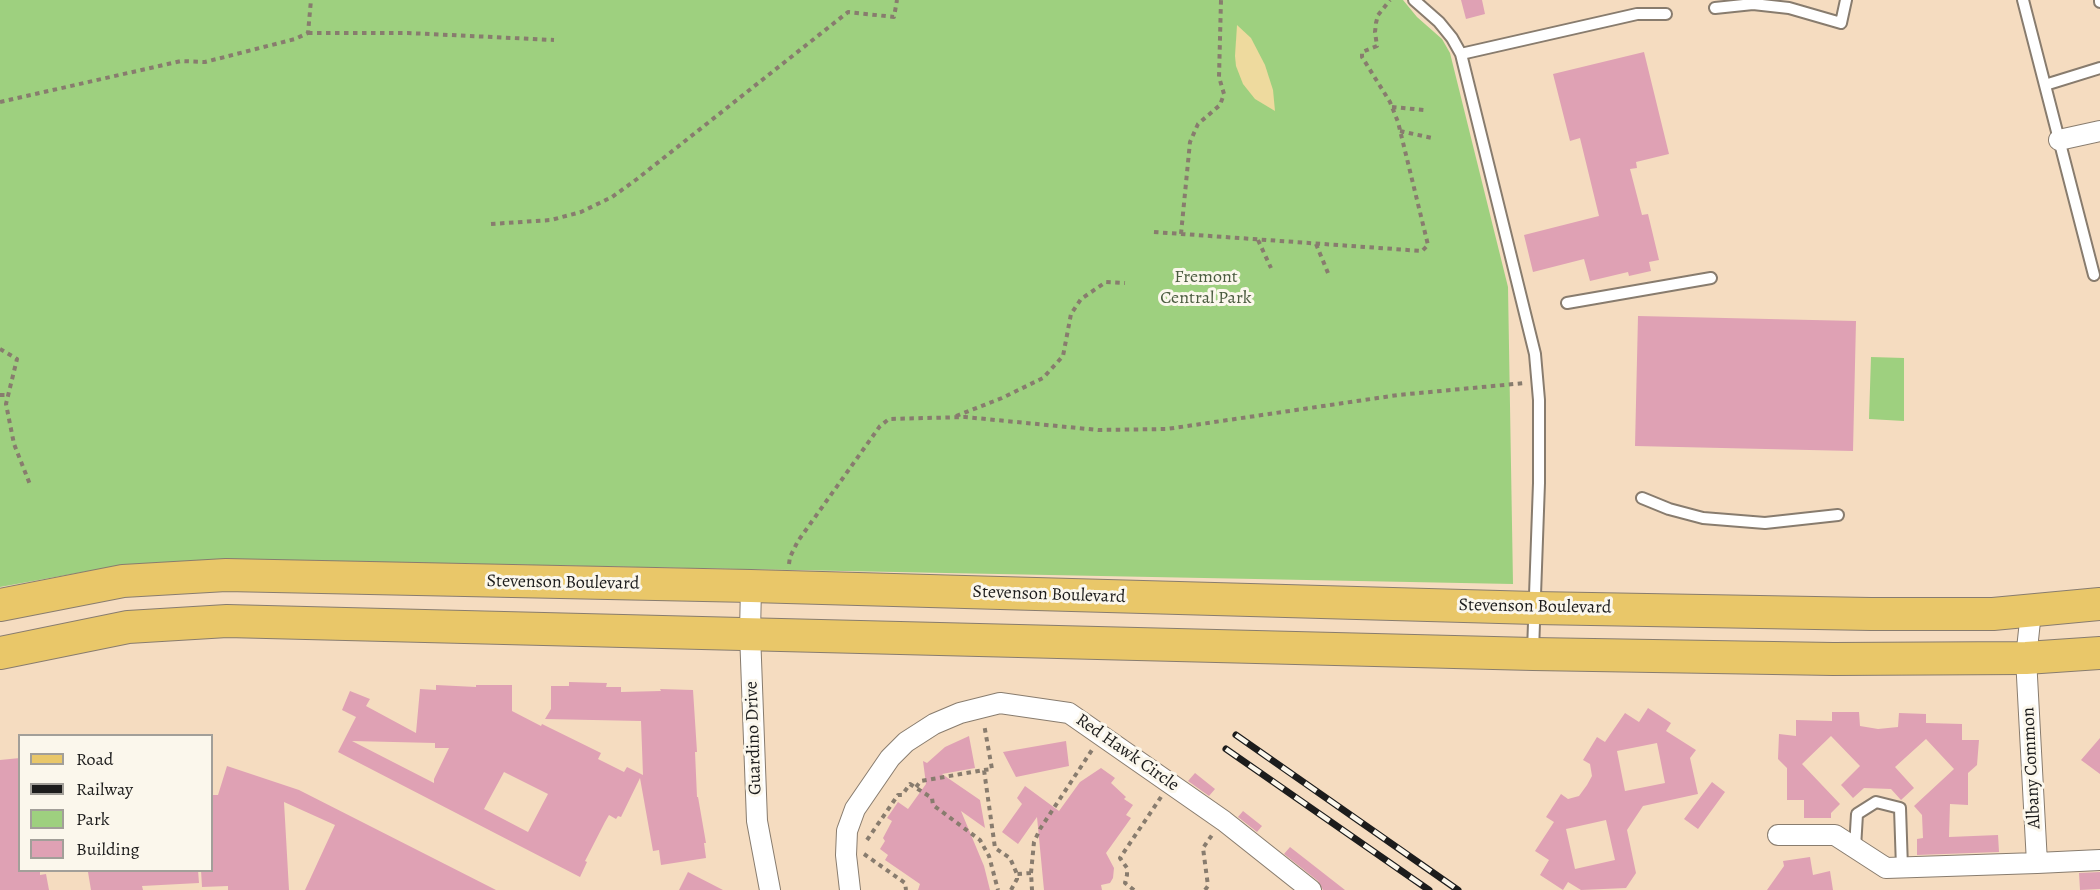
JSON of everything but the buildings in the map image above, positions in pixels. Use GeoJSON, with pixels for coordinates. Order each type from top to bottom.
{"type":"FeatureCollection","features":[{"type":"Feature","properties":{"kind":"main road","name":"Stevenson Boulevard"},"geometry":{"type":"LineString","coordinates":[[0,605],[123,581],[226,575],[751,586],[1535,608],[1871,614],[2031,612],[2100,604]]}},
{"type":"Feature","properties":{"kind":"main road"},"geometry":{"type":"LineString","coordinates":[[0,653],[128,627],[227,621],[1533,654],[1833,659],[2026,658],[2100,653]]}},
{"type":"Feature","properties":{"kind":"street"},"geometry":{"type":"LineString","coordinates":[[2059,140],[2100,131]]}},
{"type":"Feature","properties":{"kind":"street","name":"Guardino Drive"},"geometry":{"type":"LineString","coordinates":[[751,586],[750,633],[757,821],[770,890]]}},
{"type":"Feature","properties":{"kind":"street","name":"Albany Common"},"geometry":{"type":"LineString","coordinates":[[2031,612],[2026,658],[2037,862]]}},
{"type":"Feature","properties":{"kind":"street","name":"Red Hawk Circle"},"geometry":{"type":"LineString","coordinates":[[850,890],[855,854],[847,831],[855,809],[890,758],[906,742],[934,724],[960,713],[1000,703],[1069,713],[1224,820],[1311,890]]}},
{"type":"Feature","properties":{"kind":"street"},"geometry":{"type":"LineString","coordinates":[[1778,835],[1835,835],[1886,868],[2100,860]]}},
{"type":"Feature","properties":{"kind":"lane"},"geometry":{"type":"LineString","coordinates":[[1414,0],[1439,21],[1461,54],[1535,354],[1538,382],[1539,483],[1533,654]]}},
{"type":"Feature","properties":{"kind":"lane"},"geometry":{"type":"LineString","coordinates":[[1715,8],[1753,4],[1789,8],[1841,23],[1846,0]]}},
{"type":"Feature","properties":{"kind":"lane"},"geometry":{"type":"LineString","coordinates":[[2023,0],[2094,275]]}},
{"type":"Feature","properties":{"kind":"lane"},"geometry":{"type":"LineString","coordinates":[[1461,54],[1637,14],[1666,14]]}},
{"type":"Feature","properties":{"kind":"lane"},"geometry":{"type":"LineString","coordinates":[[2045,85],[2100,68]]}},
{"type":"Feature","properties":{"kind":"lane"},"geometry":{"type":"LineString","coordinates":[[1568,303],[1711,278]]}},
{"type":"Feature","properties":{"kind":"lane"},"geometry":{"type":"LineString","coordinates":[[1642,498],[1669,509],[1703,518],[1765,522],[1838,514]]}},
{"type":"Feature","properties":{"kind":"lane"},"geometry":{"type":"LineString","coordinates":[[1855,848],[1857,814],[1876,802],[1900,808],[1902,868]]}},
{"type":"Feature","properties":{"kind":"path"},"geometry":{"type":"LineString","coordinates":[[308,33],[311,0]]}},
{"type":"Feature","properties":{"kind":"path"},"geometry":{"type":"LineString","coordinates":[[491,224],[551,220],[581,212],[612,197],[848,12],[894,16],[897,0]]}},
{"type":"Feature","properties":{"kind":"path"},"geometry":{"type":"LineString","coordinates":[[1181,234],[1190,142],[1198,124],[1220,105],[1224,94],[1219,77],[1221,0]]}},
{"type":"Feature","properties":{"kind":"path"},"geometry":{"type":"LineString","coordinates":[[1154,232],[1422,251],[1428,245],[1400,131],[1392,107],[1362,57],[1362,52],[1377,46],[1375,32],[1378,15],[1390,0]]}},
{"type":"Feature","properties":{"kind":"path"},"geometry":{"type":"LineString","coordinates":[[0,102],[182,61],[205,62],[295,39],[308,33],[408,33],[554,40]]}},
{"type":"Feature","properties":{"kind":"path"},"geometry":{"type":"LineString","coordinates":[[1392,107],[1424,110]]}},
{"type":"Feature","properties":{"kind":"path"},"geometry":{"type":"LineString","coordinates":[[1400,131],[1432,138]]}},
{"type":"Feature","properties":{"kind":"path"},"geometry":{"type":"LineString","coordinates":[[1258,239],[1272,268]]}},
{"type":"Feature","properties":{"kind":"path"},"geometry":{"type":"LineString","coordinates":[[1317,244],[1328,273]]}},
{"type":"Feature","properties":{"kind":"path"},"geometry":{"type":"LineString","coordinates":[[952,417],[1002,398],[1043,378],[1063,356],[1071,314],[1081,299],[1106,282],[1125,283]]}},
{"type":"Feature","properties":{"kind":"path"},"geometry":{"type":"LineString","coordinates":[[0,349],[17,359],[6,395],[8,418],[14,444],[31,487]]}},
{"type":"Feature","properties":{"kind":"path"},"geometry":{"type":"LineString","coordinates":[[789,565],[790,557],[798,541],[880,426],[889,419],[952,417],[1098,430],[1167,429],[1398,395],[1538,382]]}},
{"type":"Feature","properties":{"kind":"path"},"geometry":{"type":"LineString","coordinates":[[0,395],[6,395]]}},
{"type":"Feature","properties":{"kind":"path"},"geometry":{"type":"LineString","coordinates":[[916,787],[921,781],[992,769],[981,707]]}},
{"type":"Feature","properties":{"kind":"path"},"geometry":{"type":"LineString","coordinates":[[1032,890],[1034,842],[1040,829],[1102,736]]}},
{"type":"Feature","properties":{"kind":"path"},"geometry":{"type":"LineString","coordinates":[[984,770],[995,848],[989,856]]}},
{"type":"Feature","properties":{"kind":"path"},"geometry":{"type":"LineString","coordinates":[[1134,890],[1125,883],[1127,868],[1120,858],[1171,783]]}},
{"type":"Feature","properties":{"kind":"path"},"geometry":{"type":"LineString","coordinates":[[906,890],[905,883],[855,854],[898,795],[902,795],[910,784],[932,798],[933,805],[980,840],[989,856],[998,890]]}},
{"type":"Feature","properties":{"kind":"path"},"geometry":{"type":"LineString","coordinates":[[1205,890],[1208,886],[1203,848],[1224,820]]}},
{"type":"Feature","properties":{"kind":"path"},"geometry":{"type":"LineString","coordinates":[[995,848],[1010,858],[1017,874],[1011,890]]}},
{"type":"Feature","properties":{"kind":"path"},"geometry":{"type":"LineString","coordinates":[[1017,874],[1031,873]]}},
{"type":"Feature","properties":{"kind":"green space","name":"Fremont Central Park"},"geometry":{"type":"Polygon","coordinates":[[[0,0],[1403,0],[1417,17],[1442,39],[1450,53],[1508,287],[1513,584],[225,559],[94,570],[0,587],[0,0]]]}},
{"type":"Feature","properties":{"kind":"green space"},"geometry":{"type":"Polygon","coordinates":[[[1871,357],[1904,358],[1904,421],[1869,419],[1871,357]]]}},
{"type":"Feature","properties":{"kind":"sand"},"geometry":{"type":"Polygon","coordinates":[[[1237,25],[1251,38],[1265,65],[1273,90],[1275,111],[1255,99],[1243,84],[1236,66],[1237,25]]]}},
{"type":"Feature","properties":{"kind":"railway"},"geometry":{"type":"LineString","coordinates":[[1236,735],[1458,890]]}},
{"type":"Feature","properties":{"kind":"railway"},"geometry":{"type":"LineString","coordinates":[[1226,749],[1429,890]]}}]}
